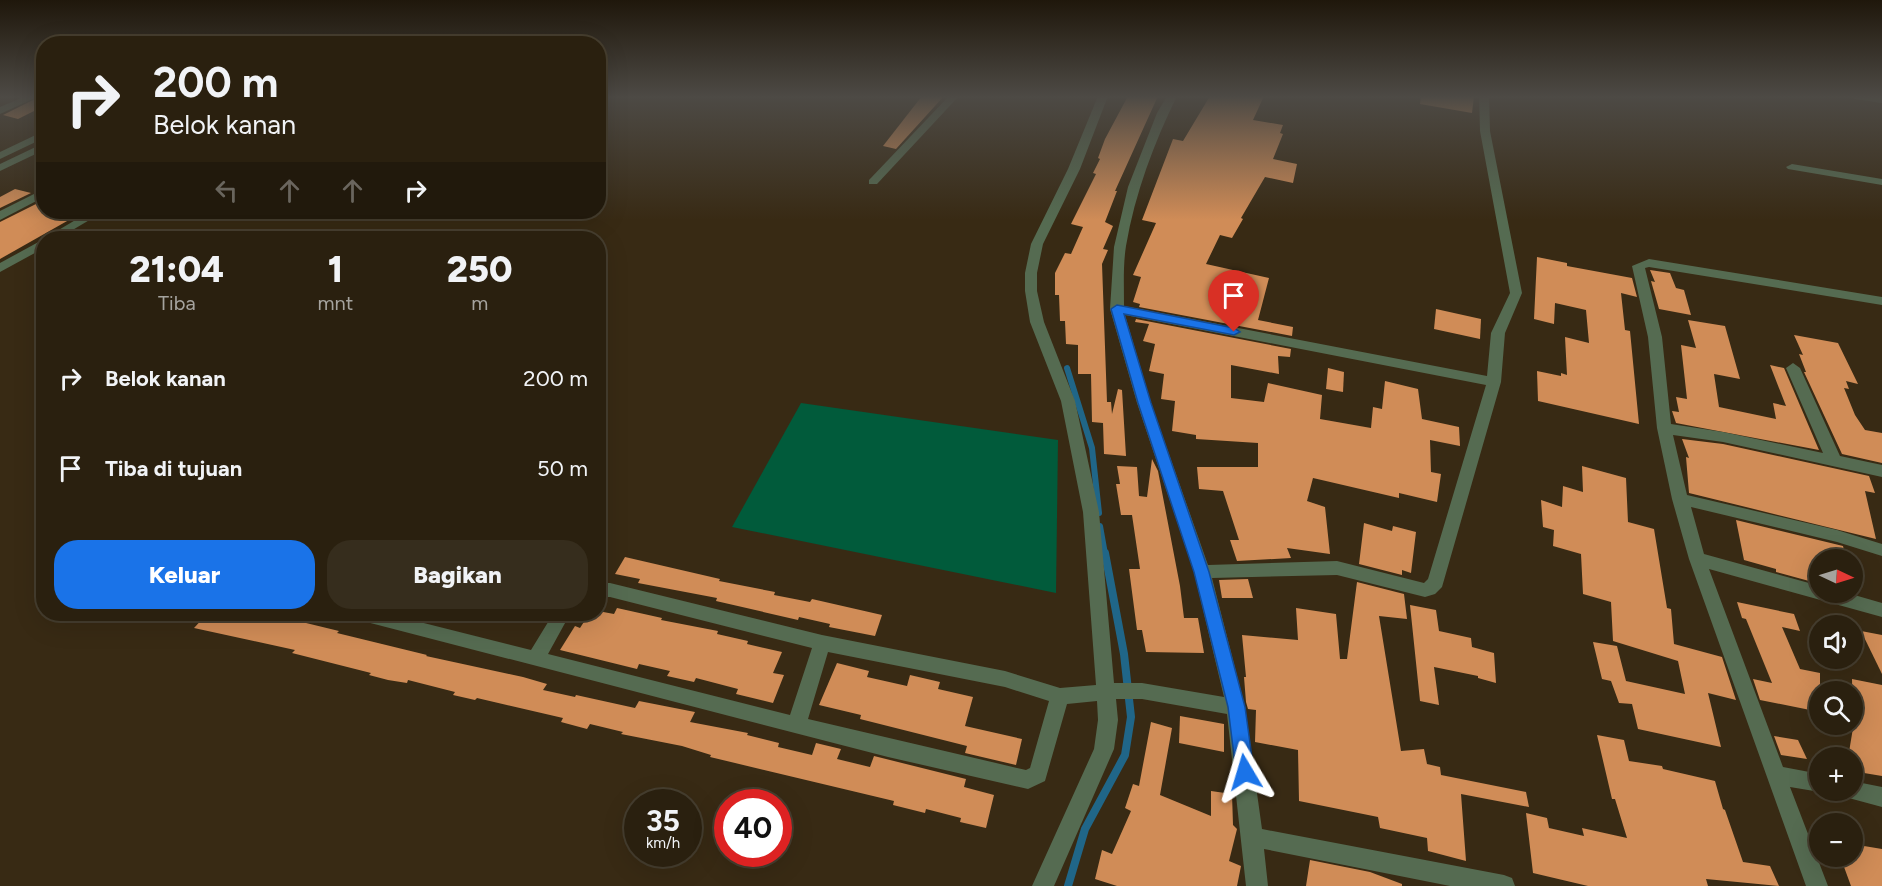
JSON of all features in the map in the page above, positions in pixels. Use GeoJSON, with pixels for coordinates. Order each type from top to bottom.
{"type":"FeatureCollection","features":[{"type":"Feature","properties":{"kind":"street"},"geometry":{"type":"LineString","coordinates":[[873,182],[915,137]]}},
{"type":"Feature","properties":{"kind":"street"},"geometry":{"type":"LineString","coordinates":[[1043,886],[1104,749],[1111,691],[1091,512],[1068,402],[1037,322],[1031,291],[1031,273],[1037,244],[1074,169],[1087,137]]}},
{"type":"Feature","properties":{"kind":"street"},"geometry":{"type":"LineString","coordinates":[[1153,137],[1134,187],[1120,247],[1117,309],[1144,403],[1202,572],[1236,707],[1257,886]]}},
{"type":"Feature","properties":{"kind":"street"},"geometry":{"type":"LineString","coordinates":[[1202,572],[1337,568],[1422,589],[1429,589],[1436,582],[1494,382],[1498,333],[1516,293],[1486,137]]}},
{"type":"Feature","properties":{"kind":"street"},"geometry":{"type":"LineString","coordinates":[[0,156],[36,138]]}},
{"type":"Feature","properties":{"kind":"street"},"geometry":{"type":"LineString","coordinates":[[11,150],[36,157]]}},
{"type":"Feature","properties":{"kind":"street"},"geometry":{"type":"LineString","coordinates":[[0,168],[36,150]]}},
{"type":"Feature","properties":{"kind":"street"},"geometry":{"type":"LineString","coordinates":[[1792,167],[1882,182]]}},
{"type":"Feature","properties":{"kind":"street"},"geometry":{"type":"LineString","coordinates":[[0,216],[36,196]]}},
{"type":"Feature","properties":{"kind":"street"},"geometry":{"type":"LineString","coordinates":[[63,231],[85,219]]}},
{"type":"Feature","properties":{"kind":"street"},"geometry":{"type":"LineString","coordinates":[[0,268],[36,248]]}},
{"type":"Feature","properties":{"kind":"street"},"geometry":{"type":"LineString","coordinates":[[1817,886],[1697,559],[1680,500],[1665,428],[1655,338],[1638,266],[1649,263],[1882,301]]}},
{"type":"Feature","properties":{"kind":"street"},"geometry":{"type":"LineString","coordinates":[[1117,309],[1494,382]]}},
{"type":"Feature","properties":{"kind":"street"},"geometry":{"type":"LineString","coordinates":[[1793,368],[1834,461]]}},
{"type":"Feature","properties":{"kind":"street"},"geometry":{"type":"LineString","coordinates":[[1665,428],[1723,436],[1882,471]]}},
{"type":"Feature","properties":{"kind":"street"},"geometry":{"type":"LineString","coordinates":[[1680,500],[1837,536],[1882,550]]}},
{"type":"Feature","properties":{"kind":"street"},"geometry":{"type":"LineString","coordinates":[[1697,559],[1882,610]]}},
{"type":"Feature","properties":{"kind":"street"},"geometry":{"type":"LineString","coordinates":[[606,590],[822,643],[1005,679],[1060,696],[1111,691],[1142,691],[1236,707]]}},
{"type":"Feature","properties":{"kind":"street"},"geometry":{"type":"LineString","coordinates":[[389,621],[888,748],[1028,780],[1038,774],[1060,696]]}},
{"type":"Feature","properties":{"kind":"street"},"geometry":{"type":"LineString","coordinates":[[536,658],[558,621]]}},
{"type":"Feature","properties":{"kind":"street"},"geometry":{"type":"LineString","coordinates":[[797,724],[822,643]]}},
{"type":"Feature","properties":{"kind":"street"},"geometry":{"type":"LineString","coordinates":[[1774,774],[1809,781]]}},
{"type":"Feature","properties":{"kind":"street"},"geometry":{"type":"LineString","coordinates":[[1863,792],[1882,796]]}},
{"type":"Feature","properties":{"kind":"street"},"geometry":{"type":"LineString","coordinates":[[1253,837],[1504,886]]}},
{"type":"Feature","properties":{"kind":"green space"},"geometry":{"type":"Polygon","coordinates":[[[801,403],[1058,440],[1056,593],[732,527],[801,403]]]}},
{"type":"Feature","properties":{"kind":"building"},"geometry":{"type":"Polygon","coordinates":[[[890,137],[907,137],[896,149],[883,146],[890,137]]]}},
{"type":"Feature","properties":{"kind":"building"},"geometry":{"type":"Polygon","coordinates":[[[1139,137],[1115,191],[1117,191],[1105,222],[1113,226],[1103,249],[1108,250],[1102,264],[1107,402],[1111,402],[1112,414],[1118,389],[1122,390],[1126,456],[1104,454],[1103,423],[1092,422],[1091,374],[1078,374],[1078,345],[1066,344],[1065,321],[1060,321],[1059,295],[1055,295],[1055,273],[1065,253],[1071,254],[1083,227],[1071,224],[1096,174],[1093,173],[1100,159],[1098,158],[1105,139],[1139,137]]]}},
{"type":"Feature","properties":{"kind":"building"},"geometry":{"type":"Polygon","coordinates":[[[1185,137],[1282,137],[1273,159],[1297,164],[1293,183],[1265,177],[1232,238],[1220,235],[1206,264],[1269,278],[1258,320],[1293,327],[1292,336],[1139,307],[1140,304],[1133,302],[1141,277],[1133,275],[1156,223],[1142,220],[1173,139],[1183,141],[1185,137]]]}},
{"type":"Feature","properties":{"kind":"building"},"geometry":{"type":"Polygon","coordinates":[[[15,189],[31,193],[0,208],[0,197],[15,189]]]}},
{"type":"Feature","properties":{"kind":"building"},"geometry":{"type":"Polygon","coordinates":[[[36,204],[36,219],[71,219],[49,231],[36,231],[36,239],[0,259],[0,222],[36,204]]]}},
{"type":"Feature","properties":{"kind":"building"},"geometry":{"type":"Polygon","coordinates":[[[1537,257],[1567,263],[1567,266],[1632,278],[1637,297],[1621,293],[1625,330],[1630,331],[1639,424],[1538,401],[1537,371],[1567,375],[1565,337],[1589,343],[1586,310],[1555,303],[1554,324],[1534,319],[1537,257]]]}},
{"type":"Feature","properties":{"kind":"building"},"geometry":{"type":"Polygon","coordinates":[[[1650,270],[1670,273],[1676,288],[1684,290],[1691,315],[1659,309],[1651,281],[1655,282],[1650,270]]]}},
{"type":"Feature","properties":{"kind":"building"},"geometry":{"type":"Polygon","coordinates":[[[1436,309],[1481,319],[1480,339],[1434,329],[1436,309]]]}},
{"type":"Feature","properties":{"kind":"building"},"geometry":{"type":"Polygon","coordinates":[[[1136,319],[1291,349],[1290,357],[1278,356],[1279,374],[1231,365],[1231,398],[1264,402],[1268,383],[1322,395],[1320,419],[1371,428],[1373,407],[1382,409],[1385,381],[1418,389],[1422,419],[1459,427],[1460,446],[1430,440],[1431,472],[1441,474],[1437,502],[1399,493],[1399,498],[1313,478],[1307,501],[1325,507],[1330,554],[1287,548],[1291,558],[1237,561],[1230,540],[1239,540],[1223,491],[1199,489],[1197,467],[1258,467],[1258,443],[1196,439],[1196,435],[1172,431],[1175,401],[1161,399],[1164,374],[1149,371],[1155,344],[1143,341],[1149,324],[1135,322],[1136,319]]]}},
{"type":"Feature","properties":{"kind":"building"},"geometry":{"type":"Polygon","coordinates":[[[1688,320],[1725,326],[1740,379],[1714,374],[1719,407],[1776,419],[1773,403],[1786,406],[1770,365],[1784,368],[1819,450],[1676,423],[1672,411],[1679,412],[1676,397],[1687,399],[1681,345],[1696,348],[1688,320]]]}},
{"type":"Feature","properties":{"kind":"building"},"geometry":{"type":"Polygon","coordinates":[[[1794,335],[1838,343],[1858,384],[1846,381],[1849,389],[1844,388],[1855,415],[1865,430],[1882,433],[1882,463],[1842,454],[1804,372],[1806,372],[1799,354],[1803,355],[1794,335]]]}},
{"type":"Feature","properties":{"kind":"building"},"geometry":{"type":"Polygon","coordinates":[[[1328,368],[1344,372],[1343,392],[1326,389],[1328,368]]]}},
{"type":"Feature","properties":{"kind":"building"},"geometry":{"type":"Polygon","coordinates":[[[1682,439],[1723,444],[1869,476],[1875,493],[1865,491],[1876,539],[1689,493],[1686,457],[1689,458],[1682,439]]]}},
{"type":"Feature","properties":{"kind":"building"},"geometry":{"type":"Polygon","coordinates":[[[1152,459],[1158,471],[1184,618],[1198,618],[1204,653],[1146,652],[1142,630],[1137,630],[1129,569],[1140,569],[1132,515],[1121,515],[1116,484],[1120,484],[1117,466],[1137,467],[1139,496],[1147,497],[1152,459]]]}},
{"type":"Feature","properties":{"kind":"building"},"geometry":{"type":"Polygon","coordinates":[[[1582,466],[1626,478],[1628,522],[1654,529],[1667,608],[1671,609],[1674,644],[1722,657],[1736,700],[1708,693],[1721,747],[1638,729],[1632,704],[1619,703],[1611,681],[1602,679],[1593,642],[1617,646],[1626,681],[1685,694],[1678,661],[1613,641],[1611,602],[1583,594],[1581,554],[1553,546],[1554,530],[1543,527],[1541,500],[1562,507],[1563,486],[1583,492],[1582,466]]]}},
{"type":"Feature","properties":{"kind":"building"},"geometry":{"type":"Polygon","coordinates":[[[1736,520],[1843,546],[1844,549],[1809,549],[1809,581],[1744,560],[1736,520]]]}},
{"type":"Feature","properties":{"kind":"building"},"geometry":{"type":"Polygon","coordinates":[[[1364,523],[1392,531],[1393,526],[1416,532],[1411,573],[1402,570],[1402,575],[1359,564],[1364,523]]]}},
{"type":"Feature","properties":{"kind":"building"},"geometry":{"type":"Polygon","coordinates":[[[625,557],[720,579],[719,581],[775,592],[774,595],[810,602],[812,599],[882,615],[875,636],[829,627],[830,624],[799,617],[798,620],[716,601],[717,598],[638,583],[640,579],[615,574],[625,557]]]}},
{"type":"Feature","properties":{"kind":"building"},"geometry":{"type":"Polygon","coordinates":[[[1248,579],[1253,598],[1222,598],[1219,580],[1248,579]]]}},
{"type":"Feature","properties":{"kind":"building"},"geometry":{"type":"Polygon","coordinates":[[[1357,582],[1404,594],[1407,619],[1379,616],[1401,751],[1424,749],[1427,764],[1440,767],[1441,775],[1526,792],[1529,807],[1461,794],[1466,861],[1428,851],[1427,838],[1380,828],[1378,817],[1299,801],[1298,750],[1255,742],[1256,710],[1248,709],[1246,702],[1242,635],[1298,640],[1296,608],[1336,614],[1340,659],[1347,659],[1357,582]]]}},
{"type":"Feature","properties":{"kind":"building"},"geometry":{"type":"Polygon","coordinates":[[[1737,602],[1794,614],[1800,631],[1782,627],[1800,669],[1820,673],[1820,681],[1809,681],[1809,710],[1760,700],[1753,679],[1772,683],[1746,619],[1742,618],[1737,602]]]}},
{"type":"Feature","properties":{"kind":"building"},"geometry":{"type":"Polygon","coordinates":[[[1410,605],[1436,610],[1439,631],[1471,638],[1472,647],[1494,653],[1496,683],[1478,678],[1478,676],[1434,667],[1439,705],[1420,701],[1410,605]]]}},
{"type":"Feature","properties":{"kind":"building"},"geometry":{"type":"Polygon","coordinates":[[[617,608],[662,618],[661,620],[718,631],[717,634],[748,641],[747,644],[782,652],[773,673],[784,675],[773,703],[736,694],[738,689],[696,678],[694,682],[667,676],[670,671],[639,664],[637,669],[560,650],[575,626],[580,628],[584,621],[606,621],[606,612],[614,614],[617,608]]]}},
{"type":"Feature","properties":{"kind":"building"},"geometry":{"type":"Polygon","coordinates":[[[200,621],[298,621],[426,656],[547,684],[543,690],[635,708],[639,701],[695,712],[690,722],[748,733],[747,735],[779,743],[778,747],[812,755],[816,743],[841,749],[837,759],[870,767],[874,756],[966,779],[964,787],[994,795],[986,828],[960,822],[961,818],[926,809],[925,813],[893,805],[894,801],[710,757],[711,755],[682,746],[621,734],[623,732],[590,724],[587,729],[561,722],[563,718],[477,698],[475,700],[453,695],[455,692],[408,680],[407,683],[388,680],[369,675],[371,673],[292,653],[295,650],[194,628],[200,621]]]}},
{"type":"Feature","properties":{"kind":"building"},"geometry":{"type":"Polygon","coordinates":[[[1863,631],[1882,635],[1882,674],[1863,635],[1863,631]]]}},
{"type":"Feature","properties":{"kind":"building"},"geometry":{"type":"Polygon","coordinates":[[[837,663],[869,671],[867,677],[907,686],[910,675],[940,682],[938,689],[973,697],[965,726],[1022,739],[1016,765],[965,753],[967,746],[860,719],[861,715],[819,705],[837,663]]]}},
{"type":"Feature","properties":{"kind":"building"},"geometry":{"type":"Polygon","coordinates":[[[1863,681],[1882,685],[1882,776],[1863,773],[1863,747],[1850,747],[1852,735],[1863,735],[1863,681]]]}},
{"type":"Feature","properties":{"kind":"building"},"geometry":{"type":"Polygon","coordinates":[[[1180,716],[1224,724],[1224,752],[1179,743],[1180,716]]]}},
{"type":"Feature","properties":{"kind":"building"},"geometry":{"type":"Polygon","coordinates":[[[1151,722],[1172,728],[1160,795],[1211,816],[1211,791],[1232,794],[1233,825],[1237,829],[1229,861],[1241,866],[1237,886],[1117,886],[1095,879],[1102,850],[1112,854],[1131,811],[1125,808],[1133,784],[1139,786],[1151,722]]]}},
{"type":"Feature","properties":{"kind":"building"},"geometry":{"type":"Polygon","coordinates":[[[1597,735],[1624,740],[1629,761],[1662,766],[1663,769],[1715,781],[1743,862],[1770,866],[1779,886],[1706,879],[1708,886],[1588,886],[1533,873],[1526,813],[1547,818],[1549,828],[1584,836],[1582,828],[1627,838],[1615,799],[1612,799],[1597,735]]]}},
{"type":"Feature","properties":{"kind":"building"},"geometry":{"type":"Polygon","coordinates":[[[1774,736],[1798,740],[1807,759],[1781,755],[1774,736]]]}},
{"type":"Feature","properties":{"kind":"building"},"geometry":{"type":"Polygon","coordinates":[[[1863,846],[1882,849],[1882,886],[1851,886],[1844,867],[1863,867],[1863,846]]]}},
{"type":"Feature","properties":{"kind":"building"},"geometry":{"type":"Polygon","coordinates":[[[1310,860],[1370,872],[1402,884],[1402,886],[1306,886],[1310,860]]]}},
{"type":"Feature","properties":{"kind":"waterway"},"geometry":{"type":"LineString","coordinates":[[1067,368],[1092,448],[1099,513]]}},
{"type":"Feature","properties":{"kind":"waterway"},"geometry":{"type":"LineString","coordinates":[[1100,526],[1105,554]]}},
{"type":"Feature","properties":{"kind":"waterway"},"geometry":{"type":"LineString","coordinates":[[1068,886],[1085,829],[1125,755],[1131,717],[1124,654],[1105,553]]}},
{"type":"Feature","properties":{"kind":"route"},"geometry":{"type":"LineString","coordinates":[[1234,332],[1117,309],[1144,403],[1202,572],[1236,707],[1245,772]]}}]}
